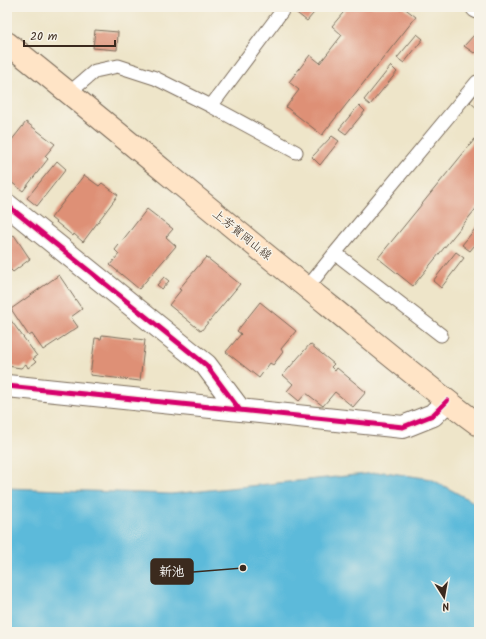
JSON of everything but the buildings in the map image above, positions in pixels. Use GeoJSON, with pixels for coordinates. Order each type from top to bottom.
{"type":"FeatureCollection","features":[{"type":"Feature","properties":{"kind":"main road","name":"上芳賀岡山線"},"geometry":{"type":"LineString","coordinates":[[7,43],[307,288],[479,425]]}},
{"type":"Feature","properties":{"kind":"street"},"geometry":{"type":"LineString","coordinates":[[7,206],[206,365],[239,409]]}},
{"type":"Feature","properties":{"kind":"street"},"geometry":{"type":"LineString","coordinates":[[7,386],[403,427],[433,415],[447,401]]}},
{"type":"Feature","properties":{"kind":"lane"},"geometry":{"type":"LineString","coordinates":[[211,106],[282,11]]}},
{"type":"Feature","properties":{"kind":"lane"},"geometry":{"type":"LineString","coordinates":[[69,93],[96,71],[118,66],[155,78],[211,106],[296,152]]}},
{"type":"Feature","properties":{"kind":"lane"},"geometry":{"type":"LineString","coordinates":[[307,288],[477,82]]}},
{"type":"Feature","properties":{"kind":"lane"},"geometry":{"type":"LineString","coordinates":[[335,253],[441,335]]}},
{"type":"Feature","properties":{"kind":"water"},"geometry":{"type":"Polygon","coordinates":[[[385,472],[431,479],[479,505],[479,632],[7,632],[7,488],[171,494],[385,472]]]}},
{"type":"Feature","properties":{"kind":"cycle path"},"geometry":{"type":"LineString","coordinates":[[7,205],[206,365],[239,409]]}},
{"type":"Feature","properties":{"kind":"cycle path"},"geometry":{"type":"LineString","coordinates":[[7,386],[403,427],[433,415],[447,401]]}},
{"type":"Feature","properties":{"kind":"place","name":"新池"},"geometry":{"type":"Point","coordinates":[243,568]}}]}
